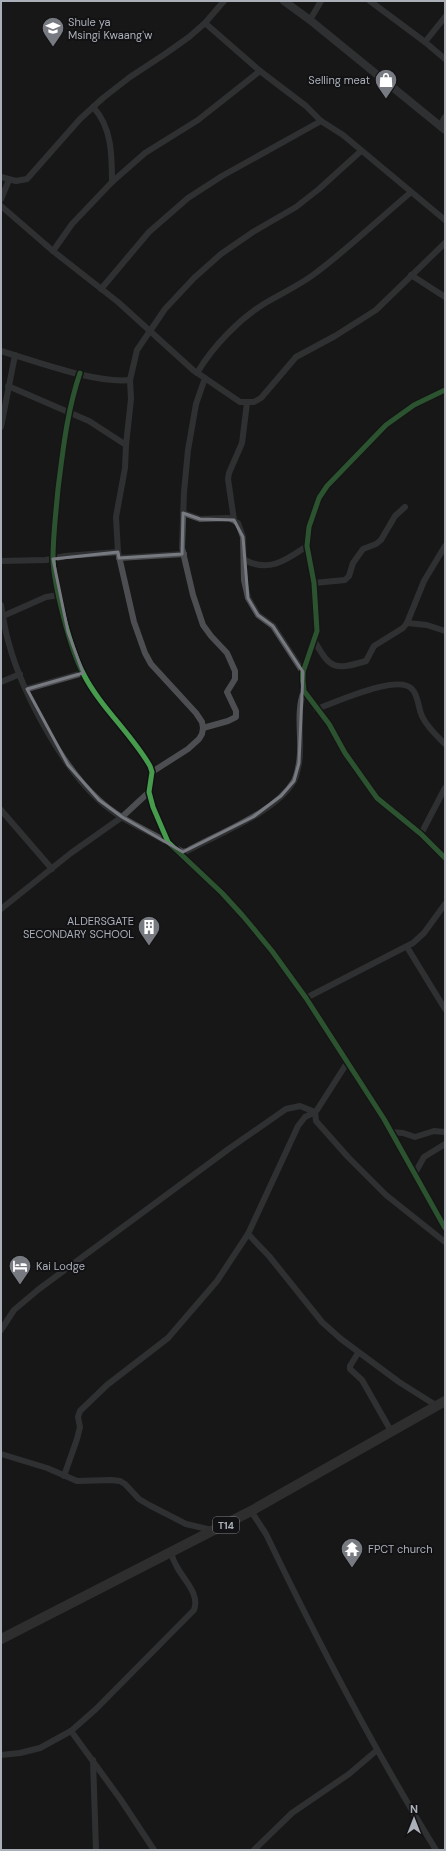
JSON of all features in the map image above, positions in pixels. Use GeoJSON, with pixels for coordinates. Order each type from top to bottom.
{"type":"FeatureCollection","features":[{"type":"Feature","properties":{"kind":"highway","name":"T14"},"geometry":{"type":"LineString","coordinates":[[1,1639],[214,1531],[441,1403]]}},
{"type":"Feature","properties":{"kind":"street"},"geometry":{"type":"LineString","coordinates":[[1,177],[16,181],[27,179],[66,133],[93,107],[130,77],[165,54],[205,23],[224,1]]}},
{"type":"Feature","properties":{"kind":"street"},"geometry":{"type":"LineString","coordinates":[[284,1],[310,20],[442,128],[445,117]]}},
{"type":"Feature","properties":{"kind":"street"},"geometry":{"type":"LineString","coordinates":[[310,20],[321,1]]}},
{"type":"Feature","properties":{"kind":"street"},"geometry":{"type":"LineString","coordinates":[[370,1],[425,42],[445,59]]}},
{"type":"Feature","properties":{"kind":"street"},"geometry":{"type":"LineString","coordinates":[[425,42],[445,17]]}},
{"type":"Feature","properties":{"kind":"street"},"geometry":{"type":"LineString","coordinates":[[205,23],[260,71],[306,106],[322,121],[343,135],[410,193],[445,220]]}},
{"type":"Feature","properties":{"kind":"street"},"geometry":{"type":"LineString","coordinates":[[53,252],[72,224],[112,182],[145,153],[198,120],[260,71]]}},
{"type":"Feature","properties":{"kind":"street"},"geometry":{"type":"LineString","coordinates":[[93,107],[99,114],[111,144],[112,182]]}},
{"type":"Feature","properties":{"kind":"street"},"geometry":{"type":"LineString","coordinates":[[101,289],[149,232],[188,198],[222,176],[322,121]]}},
{"type":"Feature","properties":{"kind":"street"},"geometry":{"type":"LineString","coordinates":[[152,772],[188,749],[198,740],[202,734],[203,728],[202,722],[196,713],[151,664],[145,653],[134,622],[118,555],[116,517],[125,468],[131,398],[130,380],[137,350],[148,331],[165,309],[194,278],[221,254],[252,232],[296,207],[319,189],[361,151]]}},
{"type":"Feature","properties":{"kind":"street"},"geometry":{"type":"LineString","coordinates":[[1,199],[9,180]]}},
{"type":"Feature","properties":{"kind":"street"},"geometry":{"type":"LineString","coordinates":[[197,373],[216,346],[241,323],[265,303],[316,274],[410,193]]}},
{"type":"Feature","properties":{"kind":"street"},"geometry":{"type":"LineString","coordinates":[[1,206],[53,252],[101,289],[197,373],[231,397],[247,403],[254,402],[260,398],[296,356],[341,332],[376,310],[445,243]]}},
{"type":"Feature","properties":{"kind":"street"},"geometry":{"type":"LineString","coordinates":[[411,275],[445,297]]}},
{"type":"Feature","properties":{"kind":"street"},"geometry":{"type":"LineString","coordinates":[[1,351],[80,373],[113,380],[130,380]]}},
{"type":"Feature","properties":{"kind":"street"},"geometry":{"type":"LineString","coordinates":[[1,426],[15,355]]}},
{"type":"Feature","properties":{"kind":"street"},"geometry":{"type":"LineString","coordinates":[[80,373],[71,400],[60,470],[54,525],[53,559],[59,595],[68,632],[83,673],[107,708],[146,758],[152,772],[149,792],[153,807],[168,842],[243,916],[272,951],[306,998],[391,1132],[445,1228]]}},
{"type":"Feature","properties":{"kind":"street"},"geometry":{"type":"LineString","coordinates":[[203,728],[228,722],[236,717],[236,711],[227,692],[233,684],[236,676],[227,653],[203,625],[192,595],[184,554],[183,513],[188,450],[196,404],[204,378]]}},
{"type":"Feature","properties":{"kind":"street"},"geometry":{"type":"LineString","coordinates":[[8,386],[89,421],[126,445]]}},
{"type":"Feature","properties":{"kind":"street"},"geometry":{"type":"LineString","coordinates":[[1,605],[9,644],[20,674],[68,765],[99,800],[122,817],[168,842],[179,850],[187,851],[253,817],[281,796],[294,780],[299,763],[301,703],[304,691],[303,672],[315,642],[318,622],[314,582],[307,546],[313,513],[327,486],[386,425],[414,405],[445,390]]}},
{"type":"Feature","properties":{"kind":"street"},"geometry":{"type":"LineString","coordinates":[[247,403],[242,443],[229,473],[228,479],[234,520],[241,529],[245,560],[244,580],[248,598],[258,615],[273,626],[303,672]]}},
{"type":"Feature","properties":{"kind":"street"},"geometry":{"type":"LineString","coordinates":[[314,582],[345,580],[349,576],[353,563],[363,549],[376,544],[381,540],[395,516],[405,507]]}},
{"type":"Feature","properties":{"kind":"street"},"geometry":{"type":"LineString","coordinates":[[183,513],[200,519],[218,517],[234,520]]}},
{"type":"Feature","properties":{"kind":"street"},"geometry":{"type":"LineString","coordinates":[[245,560],[260,566],[269,566],[278,563],[307,546]]}},
{"type":"Feature","properties":{"kind":"street"},"geometry":{"type":"LineString","coordinates":[[315,642],[324,658],[338,667],[368,660],[374,646],[403,628],[407,623],[424,581],[445,546]]}},
{"type":"Feature","properties":{"kind":"street"},"geometry":{"type":"LineString","coordinates":[[1,561],[118,555],[184,554]]}},
{"type":"Feature","properties":{"kind":"street"},"geometry":{"type":"LineString","coordinates":[[3,616],[46,597],[59,595]]}},
{"type":"Feature","properties":{"kind":"street"},"geometry":{"type":"LineString","coordinates":[[407,623],[427,625],[445,631]]}},
{"type":"Feature","properties":{"kind":"street"},"geometry":{"type":"LineString","coordinates":[[27,689],[83,673]]}},
{"type":"Feature","properties":{"kind":"street"},"geometry":{"type":"LineString","coordinates":[[1,682],[20,674]]}},
{"type":"Feature","properties":{"kind":"street"},"geometry":{"type":"LineString","coordinates":[[316,709],[380,687],[401,683],[414,690],[422,717],[445,744]]}},
{"type":"Feature","properties":{"kind":"street"},"geometry":{"type":"LineString","coordinates":[[304,691],[316,709],[329,724],[345,753],[377,798],[421,834],[445,858]]}},
{"type":"Feature","properties":{"kind":"street"},"geometry":{"type":"LineString","coordinates":[[421,834],[445,788]]}},
{"type":"Feature","properties":{"kind":"street"},"geometry":{"type":"LineString","coordinates":[[1,909],[122,817],[149,792]]}},
{"type":"Feature","properties":{"kind":"street"},"geometry":{"type":"LineString","coordinates":[[1,810],[52,869]]}},
{"type":"Feature","properties":{"kind":"street"},"geometry":{"type":"LineString","coordinates":[[306,998],[407,948],[424,933],[445,904]]}},
{"type":"Feature","properties":{"kind":"street"},"geometry":{"type":"LineString","coordinates":[[407,948],[445,1009]]}},
{"type":"Feature","properties":{"kind":"street"},"geometry":{"type":"LineString","coordinates":[[64,1476],[80,1427],[78,1417],[80,1411],[107,1385],[168,1338],[217,1281],[248,1234],[298,1126],[305,1117],[315,1112],[321,1106],[347,1063]]}},
{"type":"Feature","properties":{"kind":"street"},"geometry":{"type":"LineString","coordinates":[[1,1330],[14,1310],[39,1289],[230,1148],[286,1109],[300,1106],[315,1112]]}},
{"type":"Feature","properties":{"kind":"street"},"geometry":{"type":"LineString","coordinates":[[315,1112],[316,1121],[348,1157],[386,1195],[445,1242]]}},
{"type":"Feature","properties":{"kind":"street"},"geometry":{"type":"LineString","coordinates":[[391,1132],[403,1133],[415,1137],[434,1131],[445,1132]]}},
{"type":"Feature","properties":{"kind":"street"},"geometry":{"type":"LineString","coordinates":[[415,1173],[424,1157],[445,1144]]}},
{"type":"Feature","properties":{"kind":"street"},"geometry":{"type":"LineString","coordinates":[[248,1234],[269,1256],[322,1322],[358,1353],[441,1403]]}},
{"type":"Feature","properties":{"kind":"street"},"geometry":{"type":"LineString","coordinates":[[358,1353],[350,1366],[350,1369],[364,1384],[391,1431]]}},
{"type":"Feature","properties":{"kind":"street"},"geometry":{"type":"LineString","coordinates":[[1,1454],[47,1468],[64,1476],[80,1481],[120,1481],[125,1484],[138,1499],[149,1505],[186,1524],[214,1531]]}},
{"type":"Feature","properties":{"kind":"street"},"geometry":{"type":"LineString","coordinates":[[251,1511],[266,1534],[376,1751],[436,1850]]}},
{"type":"Feature","properties":{"kind":"street"},"geometry":{"type":"LineString","coordinates":[[1,1754],[20,1753],[40,1748],[71,1731],[96,1709],[194,1610],[196,1605],[194,1594],[175,1565],[171,1552]]}},
{"type":"Feature","properties":{"kind":"street"},"geometry":{"type":"LineString","coordinates":[[71,1731],[121,1800],[154,1850]]}},
{"type":"Feature","properties":{"kind":"street"},"geometry":{"type":"LineString","coordinates":[[254,1850],[292,1813],[349,1774],[376,1751]]}},
{"type":"Feature","properties":{"kind":"street"},"geometry":{"type":"LineString","coordinates":[[93,1760],[96,1850]]}},
{"type":"Feature","properties":{"kind":"highlighted area"},"geometry":{"type":"Polygon","coordinates":[[[183,513],[200,519],[234,520],[243,537],[248,598],[258,615],[273,626],[303,672],[299,763],[294,781],[281,796],[253,817],[183,852],[122,817],[99,800],[68,765],[27,689],[83,673],[68,632],[53,559],[118,552],[119,558],[182,554],[183,513]]]}},
{"type":"Feature","properties":{"kind":"cycle path"},"geometry":{"type":"LineString","coordinates":[[80,373],[72,402],[64,445],[58,489],[53,559],[56,585],[68,633],[78,662],[98,697],[134,742],[150,766],[152,772],[149,792],[153,807],[168,842],[222,893],[243,916],[272,951],[306,998],[384,1119],[445,1228]]}},
{"type":"Feature","properties":{"kind":"cycle path"},"geometry":{"type":"LineString","coordinates":[[445,390],[414,405],[386,425],[327,486],[319,498],[309,527],[307,546],[314,583],[317,631],[303,672],[304,691],[329,724],[345,753],[377,798],[421,834],[445,858]]}},
{"type":"Feature","properties":{"kind":"place","name":"Shule ya Msingi Kwaang'w"},"geometry":{"type":"Point","coordinates":[53,48]}},
{"type":"Feature","properties":{"kind":"place","name":"Selling meat"},"geometry":{"type":"Point","coordinates":[386,100]}},
{"type":"Feature","properties":{"kind":"place","name":"ALDERSGATE SECONDARY SCHOOL"},"geometry":{"type":"Point","coordinates":[149,946]}},
{"type":"Feature","properties":{"kind":"place","name":"Kai Lodge"},"geometry":{"type":"Point","coordinates":[20,1286]}},
{"type":"Feature","properties":{"kind":"place","name":"FPCT church"},"geometry":{"type":"Point","coordinates":[352,1568]}}]}
